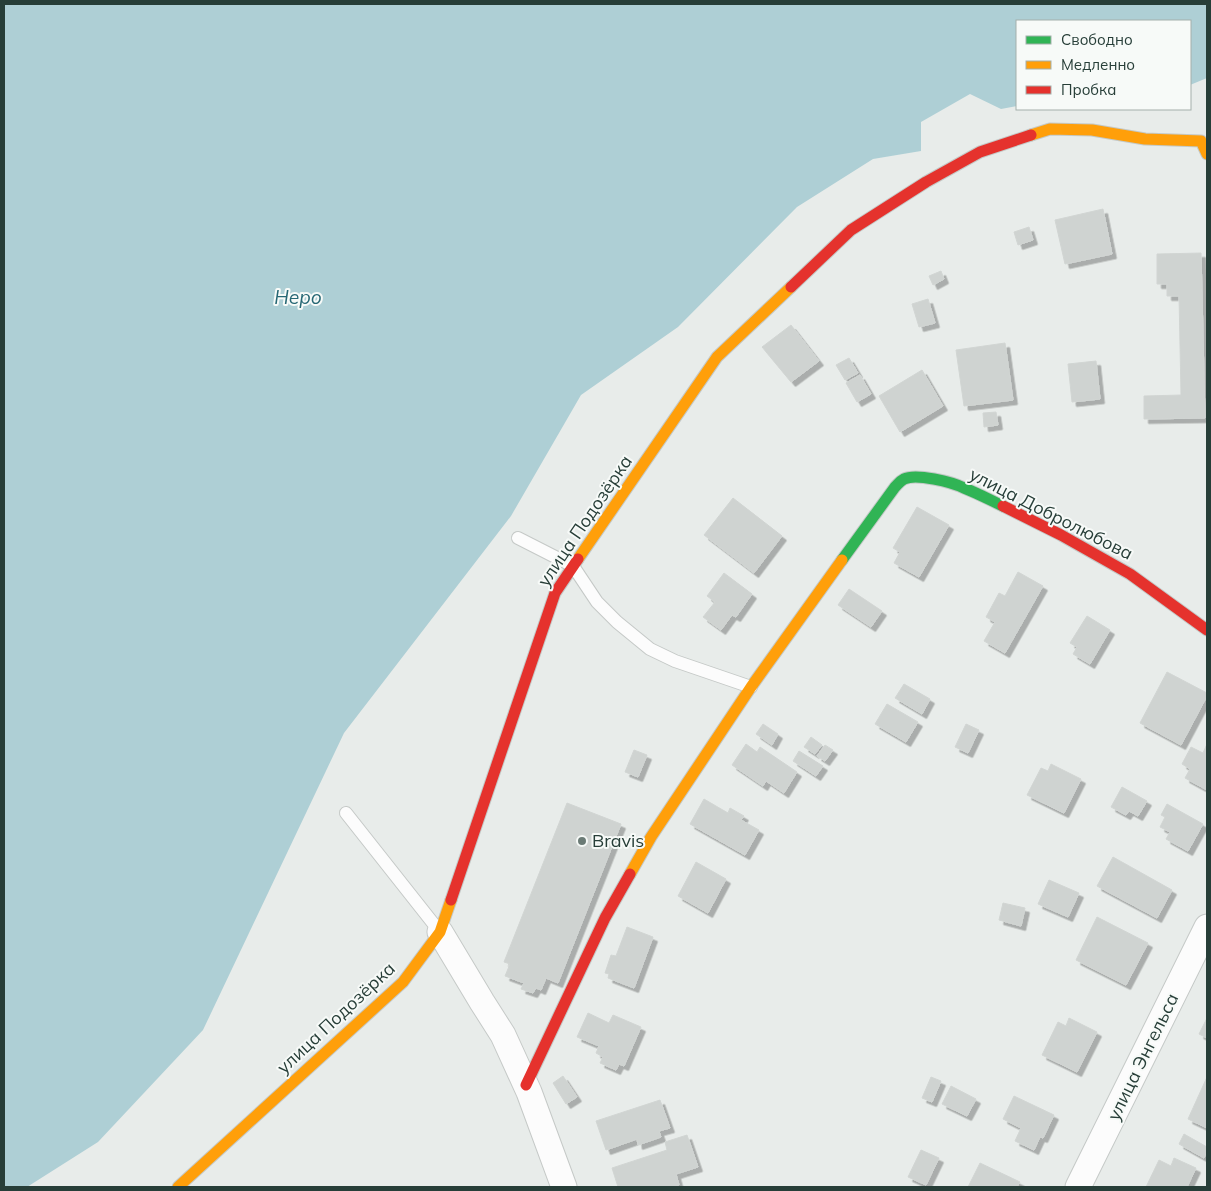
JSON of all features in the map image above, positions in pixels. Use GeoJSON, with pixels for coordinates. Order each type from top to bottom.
{"type":"FeatureCollection","features":[{"type":"Feature","properties":{"kind":"street","name":"улица Подозёрка"},"geometry":{"type":"LineString","coordinates":[[178,1187],[403,982],[440,932],[555,593],[717,357],[851,230],[926,182],[980,152],[1050,129],[1092,130],[1145,139],[1201,141],[1207,154]]}},
{"type":"Feature","properties":{"kind":"street","name":"улица Добролюбова"},"geometry":{"type":"LineString","coordinates":[[751,686],[895,488],[904,479],[919,478],[948,482],[963,487],[1061,535],[1130,574],[1207,630]]}},
{"type":"Feature","properties":{"kind":"street"},"geometry":{"type":"LineString","coordinates":[[526,1085],[605,918],[646,845],[751,686]]}},
{"type":"Feature","properties":{"kind":"street","name":"улица Энгельса"},"geometry":{"type":"LineString","coordinates":[[1078,1187],[1207,927]]}},
{"type":"Feature","properties":{"kind":"street"},"geometry":{"type":"LineString","coordinates":[[440,932],[504,1035],[526,1085],[564,1187]]}},
{"type":"Feature","properties":{"kind":"lane"},"geometry":{"type":"LineString","coordinates":[[518,538],[573,566],[597,602],[617,622],[650,648],[675,661],[751,686]]}},
{"type":"Feature","properties":{"kind":"lane"},"geometry":{"type":"LineString","coordinates":[[346,813],[440,932]]}},
{"type":"Feature","properties":{"kind":"water","name":"Неро"},"geometry":{"type":"Polygon","coordinates":[[[4,4],[1207,4],[1207,78],[1191,85],[1191,20],[1016,20],[1016,106],[1001,109],[970,94],[921,122],[921,151],[873,159],[797,207],[678,327],[581,395],[511,516],[344,733],[203,1030],[98,1142],[27,1187],[4,1187],[4,4]]]}},
{"type":"Feature","properties":{"kind":"building"},"geometry":{"type":"Polygon","coordinates":[[[1103,209],[1112,254],[1065,264],[1055,220],[1103,209]]]}},
{"type":"Feature","properties":{"kind":"building"},"geometry":{"type":"Polygon","coordinates":[[[1029,227],[1033,240],[1018,245],[1014,232],[1029,227]]]}},
{"type":"Feature","properties":{"kind":"building"},"geometry":{"type":"Polygon","coordinates":[[[1201,253],[1205,418],[1144,419],[1144,396],[1181,395],[1179,296],[1167,296],[1167,284],[1157,284],[1157,254],[1201,253]]]}},
{"type":"Feature","properties":{"kind":"building"},"geometry":{"type":"Polygon","coordinates":[[[941,271],[944,279],[933,285],[929,276],[941,271]]]}},
{"type":"Feature","properties":{"kind":"building"},"geometry":{"type":"Polygon","coordinates":[[[928,299],[935,323],[919,327],[912,304],[928,299]]]}},
{"type":"Feature","properties":{"kind":"building"},"geometry":{"type":"Polygon","coordinates":[[[791,325],[819,361],[791,382],[762,347],[791,325]]]}},
{"type":"Feature","properties":{"kind":"building"},"geometry":{"type":"Polygon","coordinates":[[[1005,343],[1013,400],[964,406],[956,350],[1005,343]]]}},
{"type":"Feature","properties":{"kind":"building"},"geometry":{"type":"Polygon","coordinates":[[[849,358],[858,373],[845,380],[836,365],[849,358]]]}},
{"type":"Feature","properties":{"kind":"building"},"geometry":{"type":"Polygon","coordinates":[[[1096,361],[1100,399],[1072,402],[1068,364],[1096,361]]]}},
{"type":"Feature","properties":{"kind":"building"},"geometry":{"type":"Polygon","coordinates":[[[922,370],[943,406],[900,432],[879,396],[922,370]]]}},
{"type":"Feature","properties":{"kind":"building"},"geometry":{"type":"Polygon","coordinates":[[[860,375],[871,394],[857,402],[846,383],[860,375]]]}},
{"type":"Feature","properties":{"kind":"building"},"geometry":{"type":"Polygon","coordinates":[[[996,412],[998,425],[984,427],[983,413],[996,412]]]}},
{"type":"Feature","properties":{"kind":"building"},"geometry":{"type":"Polygon","coordinates":[[[733,498],[782,536],[754,573],[704,535],[733,498]]]}},
{"type":"Feature","properties":{"kind":"building"},"geometry":{"type":"Polygon","coordinates":[[[917,507],[949,525],[919,577],[894,563],[900,552],[893,548],[917,507]]]}},
{"type":"Feature","properties":{"kind":"building"},"geometry":{"type":"Polygon","coordinates":[[[1018,572],[1043,586],[1005,653],[984,641],[995,622],[986,617],[999,593],[1005,596],[1018,572]]]}},
{"type":"Feature","properties":{"kind":"building"},"geometry":{"type":"Polygon","coordinates":[[[724,573],[752,594],[736,617],[732,615],[721,630],[703,617],[715,602],[707,596],[724,573]]]}},
{"type":"Feature","properties":{"kind":"building"},"geometry":{"type":"Polygon","coordinates":[[[849,589],[882,611],[871,627],[838,605],[849,589]]]}},
{"type":"Feature","properties":{"kind":"building"},"geometry":{"type":"Polygon","coordinates":[[[1087,616],[1110,630],[1090,664],[1073,654],[1077,647],[1070,643],[1087,616]]]}},
{"type":"Feature","properties":{"kind":"building"},"geometry":{"type":"Polygon","coordinates":[[[1167,672],[1207,693],[1181,745],[1140,723],[1167,672]]]}},
{"type":"Feature","properties":{"kind":"building"},"geometry":{"type":"Polygon","coordinates":[[[904,684],[930,699],[922,714],[895,698],[904,684]]]}},
{"type":"Feature","properties":{"kind":"building"},"geometry":{"type":"Polygon","coordinates":[[[887,704],[918,722],[906,742],[875,724],[887,704]]]}},
{"type":"Feature","properties":{"kind":"building"},"geometry":{"type":"Polygon","coordinates":[[[763,724],[778,734],[772,745],[756,734],[763,724]]]}},
{"type":"Feature","properties":{"kind":"building"},"geometry":{"type":"Polygon","coordinates":[[[966,724],[979,730],[968,753],[955,747],[966,724]]]}},
{"type":"Feature","properties":{"kind":"building"},"geometry":{"type":"Polygon","coordinates":[[[811,737],[822,745],[815,754],[804,747],[811,737]]]}},
{"type":"Feature","properties":{"kind":"building"},"geometry":{"type":"Polygon","coordinates":[[[746,744],[757,752],[760,747],[797,772],[784,793],[766,781],[763,786],[732,765],[746,744]]]}},
{"type":"Feature","properties":{"kind":"building"},"geometry":{"type":"Polygon","coordinates":[[[1207,744],[1207,790],[1185,778],[1190,769],[1182,764],[1191,747],[1203,753],[1207,744]]]}},
{"type":"Feature","properties":{"kind":"building"},"geometry":{"type":"Polygon","coordinates":[[[825,745],[833,750],[825,761],[817,756],[825,745]]]}},
{"type":"Feature","properties":{"kind":"building"},"geometry":{"type":"Polygon","coordinates":[[[634,750],[647,755],[638,777],[625,772],[634,750]]]}},
{"type":"Feature","properties":{"kind":"building"},"geometry":{"type":"Polygon","coordinates":[[[799,751],[823,766],[816,776],[793,761],[799,751]]]}},
{"type":"Feature","properties":{"kind":"building"},"geometry":{"type":"Polygon","coordinates":[[[1051,764],[1081,779],[1064,813],[1027,795],[1041,768],[1048,771],[1051,764]]]}},
{"type":"Feature","properties":{"kind":"building"},"geometry":{"type":"Polygon","coordinates":[[[1122,787],[1147,801],[1138,816],[1129,811],[1126,815],[1111,807],[1122,787]]]}},
{"type":"Feature","properties":{"kind":"building"},"geometry":{"type":"Polygon","coordinates":[[[704,799],[728,813],[730,808],[744,816],[741,820],[759,830],[745,855],[690,824],[704,799]]]}},
{"type":"Feature","properties":{"kind":"building"},"geometry":{"type":"Polygon","coordinates":[[[567,803],[621,824],[558,983],[546,978],[541,990],[536,988],[533,993],[521,989],[524,983],[505,976],[510,964],[504,962],[567,803]]]}},
{"type":"Feature","properties":{"kind":"building"},"geometry":{"type":"Polygon","coordinates":[[[1167,804],[1203,824],[1188,851],[1166,839],[1170,832],[1160,827],[1165,817],[1161,815],[1167,804]]]}},
{"type":"Feature","properties":{"kind":"building"},"geometry":{"type":"Polygon","coordinates":[[[1113,857],[1172,890],[1157,918],[1097,886],[1113,857]]]}},
{"type":"Feature","properties":{"kind":"building"},"geometry":{"type":"Polygon","coordinates":[[[696,862],[726,879],[708,913],[678,896],[696,862]]]}},
{"type":"Feature","properties":{"kind":"building"},"geometry":{"type":"Polygon","coordinates":[[[1049,880],[1079,893],[1068,917],[1038,904],[1049,880]]]}},
{"type":"Feature","properties":{"kind":"building"},"geometry":{"type":"Polygon","coordinates":[[[1003,903],[1025,908],[1021,926],[999,920],[1003,903]]]}},
{"type":"Feature","properties":{"kind":"building"},"geometry":{"type":"Polygon","coordinates":[[[1097,917],[1148,943],[1126,985],[1076,960],[1097,917]]]}},
{"type":"Feature","properties":{"kind":"building"},"geometry":{"type":"Polygon","coordinates":[[[627,927],[653,937],[634,988],[608,978],[609,974],[605,973],[611,955],[616,956],[627,927]]]}},
{"type":"Feature","properties":{"kind":"building"},"geometry":{"type":"Polygon","coordinates":[[[588,1013],[609,1023],[613,1015],[641,1027],[624,1066],[619,1064],[616,1070],[600,1063],[603,1057],[596,1053],[599,1046],[577,1037],[588,1013]]]}},
{"type":"Feature","properties":{"kind":"building"},"geometry":{"type":"Polygon","coordinates":[[[1069,1018],[1097,1032],[1077,1072],[1042,1055],[1058,1022],[1066,1026],[1069,1018]]]}},
{"type":"Feature","properties":{"kind":"building"},"geometry":{"type":"Polygon","coordinates":[[[1207,1018],[1207,1038],[1199,1034],[1207,1018]]]}},
{"type":"Feature","properties":{"kind":"building"},"geometry":{"type":"Polygon","coordinates":[[[563,1076],[577,1097],[566,1104],[553,1083],[563,1076]]]}},
{"type":"Feature","properties":{"kind":"building"},"geometry":{"type":"Polygon","coordinates":[[[931,1077],[941,1081],[932,1102],[922,1098],[931,1077]]]}},
{"type":"Feature","properties":{"kind":"building"},"geometry":{"type":"Polygon","coordinates":[[[1207,1077],[1207,1128],[1188,1119],[1207,1077]]]}},
{"type":"Feature","properties":{"kind":"building"},"geometry":{"type":"Polygon","coordinates":[[[951,1086],[976,1099],[967,1116],[942,1104],[951,1086]]]}},
{"type":"Feature","properties":{"kind":"building"},"geometry":{"type":"Polygon","coordinates":[[[1014,1096],[1054,1115],[1043,1138],[1040,1137],[1034,1150],[1015,1141],[1021,1128],[1003,1119],[1014,1096]]]}},
{"type":"Feature","properties":{"kind":"building"},"geometry":{"type":"Polygon","coordinates":[[[660,1100],[670,1128],[659,1131],[661,1137],[638,1145],[637,1139],[606,1150],[596,1121],[660,1100]]]}},
{"type":"Feature","properties":{"kind":"building"},"geometry":{"type":"Polygon","coordinates":[[[1184,1134],[1207,1147],[1204,1158],[1179,1144],[1184,1134]]]}},
{"type":"Feature","properties":{"kind":"building"},"geometry":{"type":"Polygon","coordinates":[[[687,1135],[698,1167],[676,1174],[679,1185],[672,1187],[618,1187],[612,1168],[667,1150],[665,1142],[687,1135]]]}},
{"type":"Feature","properties":{"kind":"building"},"geometry":{"type":"Polygon","coordinates":[[[921,1150],[939,1158],[926,1185],[908,1177],[921,1150]]]}},
{"type":"Feature","properties":{"kind":"building"},"geometry":{"type":"Polygon","coordinates":[[[1174,1158],[1196,1168],[1187,1187],[1146,1187],[1159,1160],[1171,1166],[1174,1158]]]}},
{"type":"Feature","properties":{"kind":"building"},"geometry":{"type":"Polygon","coordinates":[[[980,1163],[1020,1182],[1017,1187],[968,1187],[980,1163]]]}},
{"type":"Feature","properties":{"kind":"traffic: fast"},"geometry":{"type":"LineString","coordinates":[[842,560],[895,487],[904,479],[917,477],[943,481],[969,490],[1003,506]]}},
{"type":"Feature","properties":{"kind":"traffic: slow"},"geometry":{"type":"LineString","coordinates":[[1031,135],[1050,129],[1092,130],[1145,139],[1201,141],[1207,154]]}},
{"type":"Feature","properties":{"kind":"traffic: slow"},"geometry":{"type":"LineString","coordinates":[[578,559],[717,357],[791,287]]}},
{"type":"Feature","properties":{"kind":"traffic: slow"},"geometry":{"type":"LineString","coordinates":[[630,874],[651,837],[751,687],[842,560]]}},
{"type":"Feature","properties":{"kind":"traffic: slow"},"geometry":{"type":"LineString","coordinates":[[178,1187],[403,982],[440,932],[451,900]]}},
{"type":"Feature","properties":{"kind":"traffic: jam"},"geometry":{"type":"LineString","coordinates":[[791,287],[851,230],[926,182],[980,152],[1031,135]]}},
{"type":"Feature","properties":{"kind":"traffic: jam"},"geometry":{"type":"LineString","coordinates":[[1003,506],[1061,535],[1130,574],[1207,630]]}},
{"type":"Feature","properties":{"kind":"traffic: jam"},"geometry":{"type":"LineString","coordinates":[[451,900],[555,593],[578,559]]}},
{"type":"Feature","properties":{"kind":"traffic: jam"},"geometry":{"type":"LineString","coordinates":[[526,1085],[605,918],[630,874]]}},
{"type":"Feature","properties":{"kind":"place","name":"Bravis"},"geometry":{"type":"Point","coordinates":[582,841]}}]}
